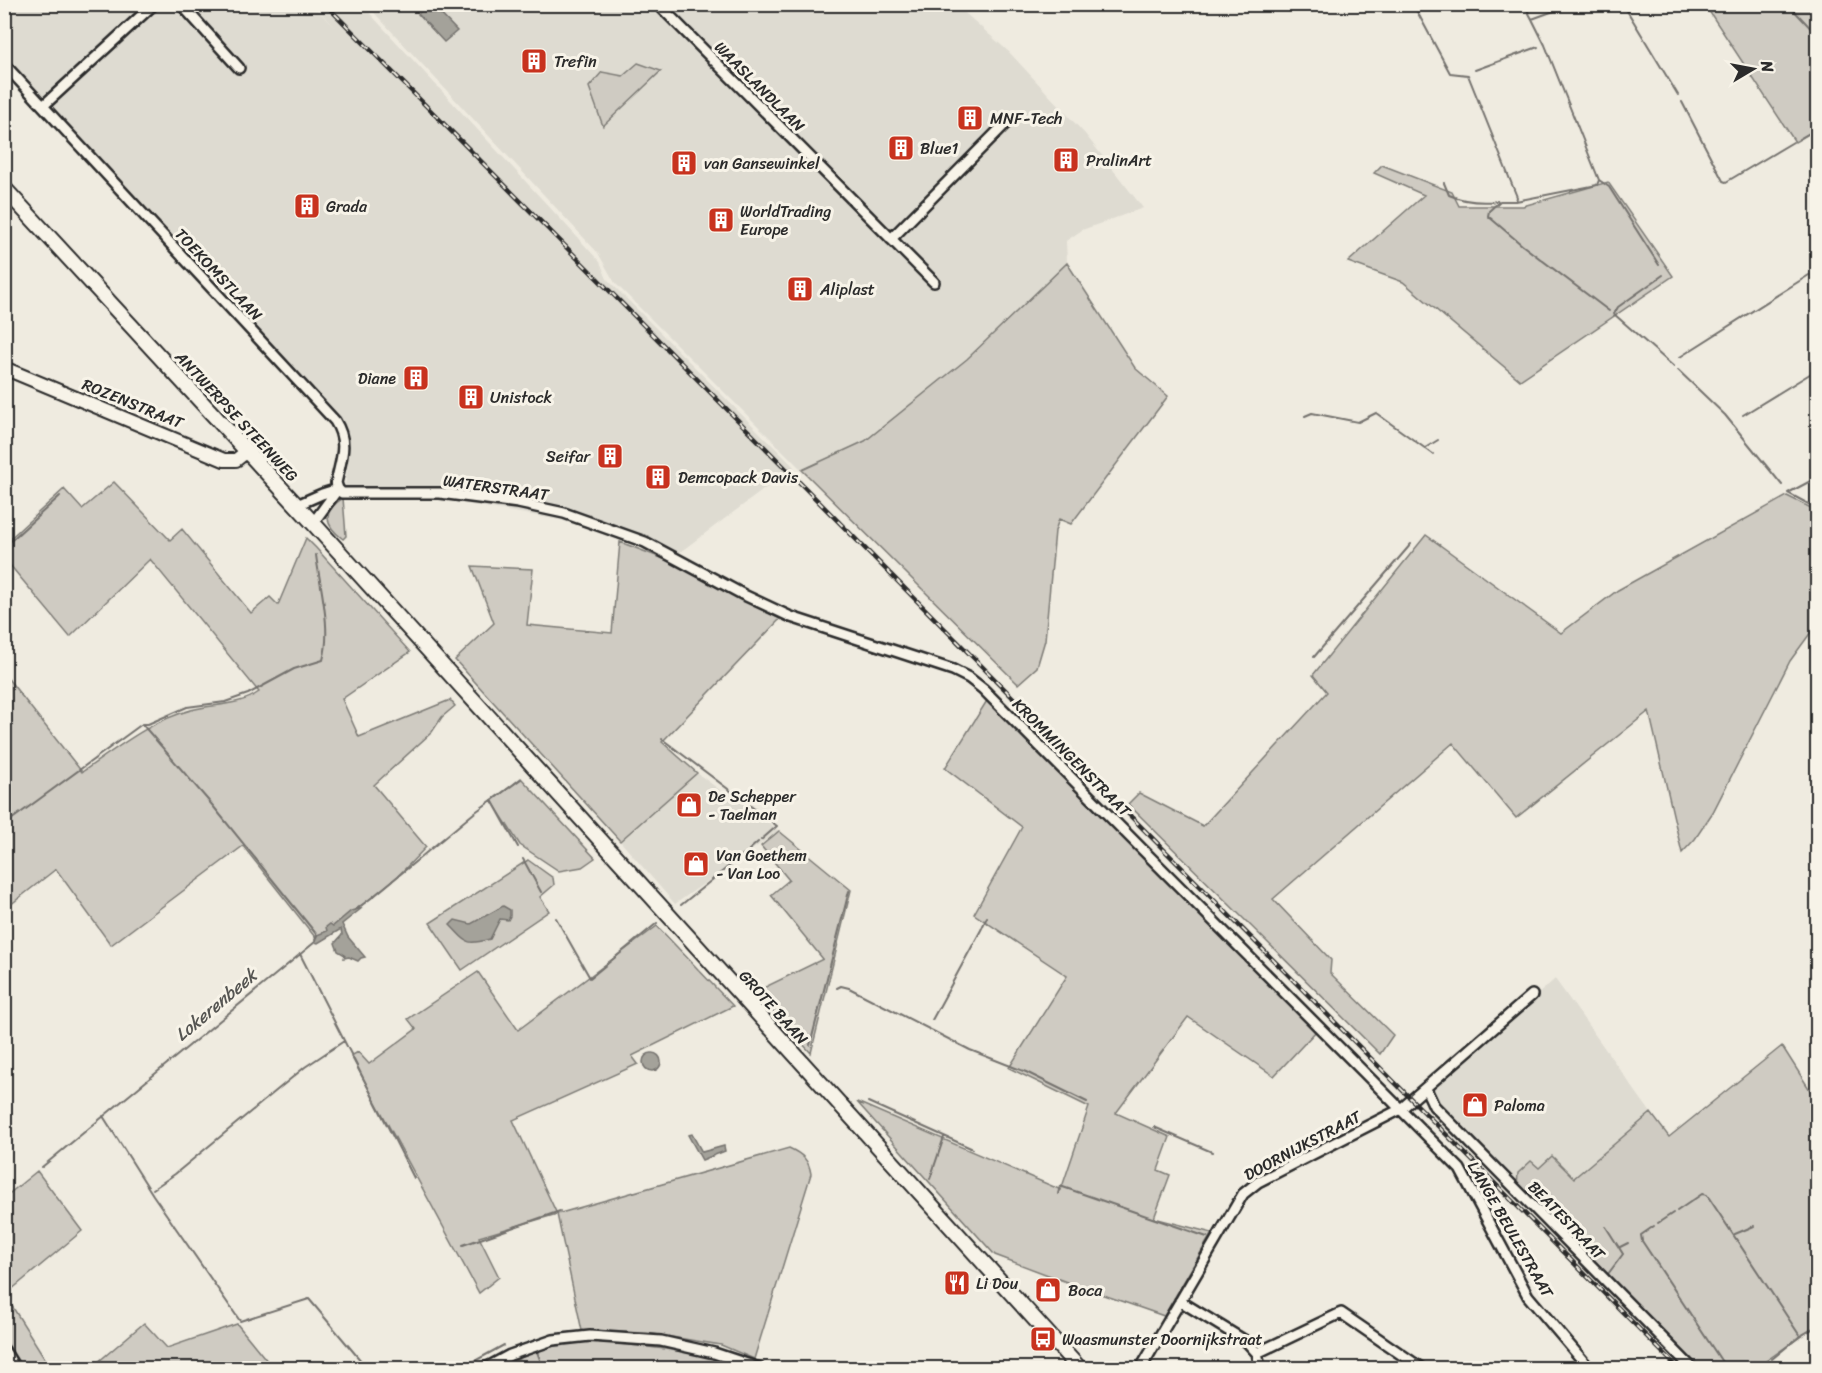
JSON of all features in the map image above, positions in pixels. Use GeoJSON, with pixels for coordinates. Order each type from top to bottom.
{"type":"FeatureCollection","features":[{"type":"Feature","properties":{"kind":"main road","name":"ANTWERPSE STEENWEG"},"geometry":{"type":"LineString","coordinates":[[4,188],[297,504],[444,667]]}},
{"type":"Feature","properties":{"kind":"main road","name":"GROTE BAAN"},"geometry":{"type":"LineString","coordinates":[[444,667],[1079,1368]]}},
{"type":"Feature","properties":{"kind":"street"},"geometry":{"type":"LineString","coordinates":[[43,106],[154,4]]}},
{"type":"Feature","properties":{"kind":"street"},"geometry":{"type":"LineString","coordinates":[[181,4],[239,68]]}},
{"type":"Feature","properties":{"kind":"street","name":"WAASLANDLAAN"},"geometry":{"type":"LineString","coordinates":[[658,4],[934,282]]}},
{"type":"Feature","properties":{"kind":"street","name":"TOEKOMSTLAAN"},"geometry":{"type":"LineString","coordinates":[[4,64],[335,421],[344,443],[336,483],[338,489]]}},
{"type":"Feature","properties":{"kind":"street"},"geometry":{"type":"LineString","coordinates":[[891,239],[1005,124]]}},
{"type":"Feature","properties":{"kind":"street","name":"ROZENSTRAAT"},"geometry":{"type":"LineString","coordinates":[[4,368],[224,460],[236,460],[247,451]]}},
{"type":"Feature","properties":{"kind":"street"},"geometry":{"type":"LineString","coordinates":[[297,504],[338,489]]}},
{"type":"Feature","properties":{"kind":"street"},"geometry":{"type":"LineString","coordinates":[[313,523],[338,489]]}},
{"type":"Feature","properties":{"kind":"street","name":"WATERSTRAAT"},"geometry":{"type":"LineString","coordinates":[[338,489],[342,493],[440,493],[518,504],[564,513],[645,542]]}},
{"type":"Feature","properties":{"kind":"street","name":"KROMMINGENSTRAAT"},"geometry":{"type":"LineString","coordinates":[[645,542],[768,607],[953,670],[983,688],[1401,1109]]}},
{"type":"Feature","properties":{"kind":"street","name":"DOORNIJKSTRAAT"},"geometry":{"type":"LineString","coordinates":[[1141,1368],[1243,1194],[1258,1182],[1401,1109],[1532,995]]}},
{"type":"Feature","properties":{"kind":"street","name":"BEATESTRAAT"},"geometry":{"type":"LineString","coordinates":[[1426,1089],[1434,1106],[1692,1368]]}},
{"type":"Feature","properties":{"kind":"street","name":"LANGE BEULESTRAAT"},"geometry":{"type":"LineString","coordinates":[[1401,1109],[1460,1169],[1528,1296],[1589,1368]]}},
{"type":"Feature","properties":{"kind":"street"},"geometry":{"type":"LineString","coordinates":[[1180,1301],[1247,1342],[1257,1353],[1260,1368]]}},
{"type":"Feature","properties":{"kind":"street"},"geometry":{"type":"LineString","coordinates":[[1257,1353],[1341,1313],[1421,1368]]}},
{"type":"Feature","properties":{"kind":"street"},"geometry":{"type":"LineString","coordinates":[[486,1368],[510,1355],[554,1340],[590,1336],[661,1341],[714,1353],[759,1368]]}},
{"type":"Feature","properties":{"kind":"street"},"geometry":{"type":"LineString","coordinates":[[4,1350],[15,1368]]}},
{"type":"Feature","properties":{"kind":"shaded area"},"geometry":{"type":"Polygon","coordinates":[[[429,4],[457,31],[444,42],[418,14],[429,4]]]}},
{"type":"Feature","properties":{"kind":"shaded area"},"geometry":{"type":"Polygon","coordinates":[[[5,5],[312,5],[336,28],[313,5],[362,5],[600,262],[607,279],[794,467],[672,558],[561,520],[437,499],[343,499],[349,456],[339,433],[5,73],[5,5]]]}},
{"type":"Feature","properties":{"kind":"shaded area"},"geometry":{"type":"Polygon","coordinates":[[[367,5],[956,5],[1009,52],[1085,134],[1143,208],[1082,230],[1066,241],[1067,263],[967,359],[865,441],[802,470],[615,283],[598,253],[367,5]]]}},
{"type":"Feature","properties":{"kind":"shaded area"},"geometry":{"type":"Polygon","coordinates":[[[1705,5],[1817,5],[1817,129],[1795,142],[1705,5]]]}},
{"type":"Feature","properties":{"kind":"shaded area"},"geometry":{"type":"Polygon","coordinates":[[[638,63],[661,71],[603,126],[589,87],[602,72],[623,76],[638,63]]]}},
{"type":"Feature","properties":{"kind":"shaded area"},"geometry":{"type":"Polygon","coordinates":[[[1382,165],[1452,192],[1459,206],[1523,206],[1608,182],[1673,276],[1520,380],[1403,282],[1348,262],[1424,195],[1374,173],[1382,165]]]}},
{"type":"Feature","properties":{"kind":"shaded area"},"geometry":{"type":"Polygon","coordinates":[[[1067,263],[1135,368],[1168,396],[1071,524],[1059,519],[1055,531],[1045,640],[1037,667],[1018,684],[802,470],[865,441],[967,359],[1067,263]]]}},
{"type":"Feature","properties":{"kind":"shaded area"},"geometry":{"type":"Polygon","coordinates":[[[114,482],[170,540],[182,529],[251,613],[270,597],[278,605],[306,538],[316,548],[410,652],[342,699],[359,737],[450,700],[455,706],[442,717],[432,732],[374,785],[426,847],[398,876],[318,941],[243,846],[111,945],[56,869],[5,909],[5,675],[82,772],[134,736],[162,721],[191,710],[243,700],[259,692],[150,559],[70,637],[4,558],[5,543],[64,489],[82,509],[114,482]]]}},
{"type":"Feature","properties":{"kind":"shaded area"},"geometry":{"type":"Polygon","coordinates":[[[1787,496],[1817,511],[1817,624],[1790,661],[1713,812],[1695,839],[1682,853],[1649,711],[1516,818],[1453,743],[1273,899],[1331,960],[1330,973],[1393,1035],[1380,1054],[1128,804],[1139,793],[1203,826],[1327,692],[1313,675],[1426,535],[1561,633],[1618,590],[1787,496]]]}},
{"type":"Feature","properties":{"kind":"shaded area"},"geometry":{"type":"Polygon","coordinates":[[[343,498],[346,536],[343,539],[332,529],[328,518],[331,508],[343,498]]]}},
{"type":"Feature","properties":{"kind":"shaded area"},"geometry":{"type":"Polygon","coordinates":[[[620,542],[677,564],[780,619],[662,742],[697,773],[620,841],[455,660],[494,623],[472,566],[533,569],[527,625],[612,633],[620,542]]]}},
{"type":"Feature","properties":{"kind":"shaded area"},"geometry":{"type":"Polygon","coordinates":[[[988,699],[1318,1029],[1274,1076],[1188,1017],[1116,1113],[1170,1137],[1158,1170],[1170,1175],[1154,1218],[1212,1233],[1164,1316],[995,1255],[857,1102],[1061,1190],[1089,1107],[1009,1068],[1067,976],[974,914],[1022,827],[945,768],[988,699]]]}},
{"type":"Feature","properties":{"kind":"shaded area"},"geometry":{"type":"Polygon","coordinates":[[[697,773],[729,797],[732,794],[779,831],[675,904],[620,841],[697,773]]]}},
{"type":"Feature","properties":{"kind":"shaded area"},"geometry":{"type":"Polygon","coordinates":[[[521,778],[595,858],[582,867],[559,871],[520,845],[492,801],[521,778]]]}},
{"type":"Feature","properties":{"kind":"shaded area"},"geometry":{"type":"Polygon","coordinates":[[[779,831],[851,890],[811,1053],[755,992],[823,959],[771,895],[789,880],[761,846],[779,831]]]}},
{"type":"Feature","properties":{"kind":"shaded area"},"geometry":{"type":"Polygon","coordinates":[[[528,860],[553,878],[554,885],[540,897],[549,911],[462,970],[430,923],[528,860]]]}},
{"type":"Feature","properties":{"kind":"shaded area"},"geometry":{"type":"Polygon","coordinates":[[[503,906],[510,910],[510,916],[508,920],[500,919],[490,939],[467,941],[450,925],[455,920],[471,924],[503,906]]]}},
{"type":"Feature","properties":{"kind":"shaded area"},"geometry":{"type":"Polygon","coordinates":[[[362,908],[342,924],[348,937],[365,957],[358,961],[349,957],[344,958],[345,955],[338,951],[335,943],[342,935],[341,929],[318,943],[315,942],[317,935],[327,931],[326,927],[330,924],[333,926],[351,911],[362,908]]]}},
{"type":"Feature","properties":{"kind":"shaded area"},"geometry":{"type":"Polygon","coordinates":[[[657,926],[733,1006],[632,1056],[638,1064],[513,1120],[557,1214],[479,1237],[499,1277],[479,1293],[351,1056],[358,1052],[369,1064],[416,1029],[408,1019],[478,972],[518,1030],[657,926]]]}},
{"type":"Feature","properties":{"kind":"shaded area"},"geometry":{"type":"Polygon","coordinates":[[[1555,979],[1651,1113],[1573,1179],[1538,1168],[1531,1161],[1517,1186],[1428,1093],[1555,979]]]}},
{"type":"Feature","properties":{"kind":"shaded area"},"geometry":{"type":"Polygon","coordinates":[[[1782,1046],[1817,1101],[1817,1325],[1756,1368],[1697,1368],[1517,1187],[1518,1173],[1531,1161],[1539,1168],[1552,1156],[1574,1178],[1651,1113],[1669,1137],[1782,1046]]]}},
{"type":"Feature","properties":{"kind":"shaded area"},"geometry":{"type":"Polygon","coordinates":[[[652,1053],[658,1056],[661,1062],[658,1068],[652,1071],[646,1068],[643,1062],[646,1056],[652,1053]]]}},
{"type":"Feature","properties":{"kind":"shaded area"},"geometry":{"type":"Polygon","coordinates":[[[692,1134],[702,1152],[724,1146],[725,1151],[702,1160],[688,1135],[692,1134]]]}},
{"type":"Feature","properties":{"kind":"shaded area"},"geometry":{"type":"Polygon","coordinates":[[[789,1148],[804,1158],[811,1174],[754,1359],[721,1345],[647,1333],[582,1331],[557,1214],[789,1148]]]}},
{"type":"Feature","properties":{"kind":"shaded area"},"geometry":{"type":"Polygon","coordinates":[[[37,1171],[82,1231],[5,1295],[5,1197],[37,1171]]]}},
{"type":"Feature","properties":{"kind":"shaded area"},"geometry":{"type":"Polygon","coordinates":[[[5,1295],[51,1368],[21,1368],[5,1339],[5,1295]]]}},
{"type":"Feature","properties":{"kind":"shaded area"},"geometry":{"type":"Polygon","coordinates":[[[144,1323],[167,1348],[237,1324],[273,1368],[91,1368],[144,1323]]]}},
{"type":"Feature","properties":{"kind":"shaded area"},"geometry":{"type":"Polygon","coordinates":[[[587,1341],[687,1352],[745,1368],[500,1368],[542,1349],[587,1341]]]}},
{"type":"Feature","properties":{"kind":"waterway"},"geometry":{"type":"LineString","coordinates":[[1413,4],[1450,73],[1468,75],[1517,197],[1516,201],[1500,201],[1489,211],[1488,216],[1522,245],[1609,311]]}},
{"type":"Feature","properties":{"kind":"waterway"},"geometry":{"type":"LineString","coordinates":[[1524,4],[1532,19]]}},
{"type":"Feature","properties":{"kind":"waterway"},"geometry":{"type":"LineString","coordinates":[[1516,201],[1597,185],[1599,180],[1545,45],[1532,19],[1573,4]]}},
{"type":"Feature","properties":{"kind":"waterway"},"geometry":{"type":"LineString","coordinates":[[1623,4],[1678,95]]}},
{"type":"Feature","properties":{"kind":"waterway"},"geometry":{"type":"LineString","coordinates":[[1788,4],[1818,36]]}},
{"type":"Feature","properties":{"kind":"waterway"},"geometry":{"type":"LineString","coordinates":[[1475,70],[1538,47]]}},
{"type":"Feature","properties":{"kind":"waterway"},"geometry":{"type":"LineString","coordinates":[[1682,102],[1723,181],[1726,182],[1793,142]]}},
{"type":"Feature","properties":{"kind":"waterway"},"geometry":{"type":"LineString","coordinates":[[1799,139],[1818,128]]}},
{"type":"Feature","properties":{"kind":"waterway"},"geometry":{"type":"LineString","coordinates":[[1599,180],[1609,187],[1659,265]]}},
{"type":"Feature","properties":{"kind":"waterway"},"geometry":{"type":"LineString","coordinates":[[1444,183],[1449,195],[1473,201],[1498,201]]}},
{"type":"Feature","properties":{"kind":"waterway"},"geometry":{"type":"LineString","coordinates":[[1663,275],[1618,307],[1614,314],[1674,367]]}},
{"type":"Feature","properties":{"kind":"waterway"},"geometry":{"type":"LineString","coordinates":[[1680,357],[1809,275]]}},
{"type":"Feature","properties":{"kind":"waterway"},"geometry":{"type":"LineString","coordinates":[[1743,415],[1818,369]]}},
{"type":"Feature","properties":{"kind":"waterway"},"geometry":{"type":"LineString","coordinates":[[1678,370],[1725,415],[1782,485]]}},
{"type":"Feature","properties":{"kind":"waterway"},"geometry":{"type":"LineString","coordinates":[[1305,416],[1312,413],[1358,422],[1376,413],[1433,454]]}},
{"type":"Feature","properties":{"kind":"waterway"},"geometry":{"type":"LineString","coordinates":[[1425,448],[1438,440]]}},
{"type":"Feature","properties":{"kind":"waterway"},"geometry":{"type":"LineString","coordinates":[[1818,477],[1788,493],[1818,509]]}},
{"type":"Feature","properties":{"kind":"waterway"},"geometry":{"type":"LineString","coordinates":[[4,547],[60,496]]}},
{"type":"Feature","properties":{"kind":"waterway"},"geometry":{"type":"LineString","coordinates":[[1314,657],[1411,544]]}},
{"type":"Feature","properties":{"kind":"waterway"},"geometry":{"type":"LineString","coordinates":[[4,825],[142,724],[148,724],[187,707],[225,702],[248,694],[294,669],[323,660],[326,622],[316,555]]}},
{"type":"Feature","properties":{"kind":"waterway","name":"Lokerenbeek"},"geometry":{"type":"LineString","coordinates":[[142,724],[213,806],[317,935],[315,940]]}},
{"type":"Feature","properties":{"kind":"waterway"},"geometry":{"type":"LineString","coordinates":[[662,739],[777,826],[761,840]]}},
{"type":"Feature","properties":{"kind":"waterway"},"geometry":{"type":"LineString","coordinates":[[355,910],[474,813],[521,779]]}},
{"type":"Feature","properties":{"kind":"waterway"},"geometry":{"type":"LineString","coordinates":[[492,800],[518,847]]}},
{"type":"Feature","properties":{"kind":"waterway"},"geometry":{"type":"LineString","coordinates":[[749,850],[758,842]]}},
{"type":"Feature","properties":{"kind":"waterway"},"geometry":{"type":"LineString","coordinates":[[681,905],[744,854]]}},
{"type":"Feature","properties":{"kind":"waterway"},"geometry":{"type":"LineString","coordinates":[[523,859],[541,892]]}},
{"type":"Feature","properties":{"kind":"waterway"},"geometry":{"type":"LineString","coordinates":[[810,1045],[849,891]]}},
{"type":"Feature","properties":{"kind":"waterway"},"geometry":{"type":"LineString","coordinates":[[932,1020],[987,917]]}},
{"type":"Feature","properties":{"kind":"waterway"},"geometry":{"type":"LineString","coordinates":[[556,918],[590,978],[657,923]]}},
{"type":"Feature","properties":{"kind":"waterway","name":"Lokerenbeek"},"geometry":{"type":"LineString","coordinates":[[42,1167],[315,942]]}},
{"type":"Feature","properties":{"kind":"waterway"},"geometry":{"type":"LineString","coordinates":[[300,954],[414,1178]]}},
{"type":"Feature","properties":{"kind":"waterway"},"geometry":{"type":"LineString","coordinates":[[837,988],[841,986],[849,988],[970,1050],[1026,1072],[1087,1102]]}},
{"type":"Feature","properties":{"kind":"waterway"},"geometry":{"type":"LineString","coordinates":[[153,1189],[175,1174],[305,1067],[344,1041]]}},
{"type":"Feature","properties":{"kind":"waterway"},"geometry":{"type":"LineString","coordinates":[[868,1102],[973,1149]]}},
{"type":"Feature","properties":{"kind":"waterway","name":"Lokerenbeek"},"geometry":{"type":"LineString","coordinates":[[103,1116],[153,1195],[240,1321],[309,1299],[367,1368]]}},
{"type":"Feature","properties":{"kind":"waterway"},"geometry":{"type":"LineString","coordinates":[[1154,1127],[1212,1152]]}},
{"type":"Feature","properties":{"kind":"waterway"},"geometry":{"type":"LineString","coordinates":[[930,1179],[944,1137]]}},
{"type":"Feature","properties":{"kind":"waterway"},"geometry":{"type":"LineString","coordinates":[[1058,1194],[1060,1186],[1207,1237]]}},
{"type":"Feature","properties":{"kind":"waterway"},"geometry":{"type":"LineString","coordinates":[[1677,1211],[1702,1194],[1707,1195],[1800,1336]]}},
{"type":"Feature","properties":{"kind":"waterway"},"geometry":{"type":"LineString","coordinates":[[463,1245],[560,1211]]}},
{"type":"Feature","properties":{"kind":"waterway"},"geometry":{"type":"LineString","coordinates":[[1658,1223],[1673,1213]]}},
{"type":"Feature","properties":{"kind":"waterway"},"geometry":{"type":"LineString","coordinates":[[1654,1226],[1641,1235],[1642,1241],[1726,1368]]}},
{"type":"Feature","properties":{"kind":"waterway"},"geometry":{"type":"LineString","coordinates":[[1735,1234],[1754,1226]]}},
{"type":"Feature","properties":{"kind":"waterway"},"geometry":{"type":"LineString","coordinates":[[1606,1227],[1623,1254],[1608,1274]]}},
{"type":"Feature","properties":{"kind":"waterway"},"geometry":{"type":"LineString","coordinates":[[1620,1247],[1628,1243]]}},
{"type":"Feature","properties":{"kind":"waterway"},"geometry":{"type":"LineString","coordinates":[[1772,1359],[1800,1336],[1816,1327]]}},
{"type":"Feature","properties":{"kind":"waterway","name":"Lokerenbeek"},"geometry":{"type":"LineString","coordinates":[[462,1368],[504,1345]]}},
{"type":"Feature","properties":{"kind":"waterway","name":"Lokerenbeek"},"geometry":{"type":"LineString","coordinates":[[536,1349],[543,1368]]}},
{"type":"Feature","properties":{"kind":"waterway"},"geometry":{"type":"LineString","coordinates":[[1756,1368],[1767,1362]]}},
{"type":"Feature","properties":{"kind":"railway"},"geometry":{"type":"LineString","coordinates":[[325,4],[1678,1368]]}},
{"type":"Feature","properties":{"kind":"place","name":"Trefin"},"geometry":{"type":"Point","coordinates":[534,61]}},
{"type":"Feature","properties":{"kind":"place","name":"MNF-Tech"},"geometry":{"type":"Point","coordinates":[970,118]}},
{"type":"Feature","properties":{"kind":"place","name":"Blue1"},"geometry":{"type":"Point","coordinates":[901,148]}},
{"type":"Feature","properties":{"kind":"place","name":"PralinArt"},"geometry":{"type":"Point","coordinates":[1066,160]}},
{"type":"Feature","properties":{"kind":"place","name":"van Gansewinkel"},"geometry":{"type":"Point","coordinates":[684,163]}},
{"type":"Feature","properties":{"kind":"place","name":"Grada"},"geometry":{"type":"Point","coordinates":[307,206]}},
{"type":"Feature","properties":{"kind":"place","name":"WorldTrading Europe"},"geometry":{"type":"Point","coordinates":[721,220]}},
{"type":"Feature","properties":{"kind":"place","name":"Aliplast"},"geometry":{"type":"Point","coordinates":[800,289]}},
{"type":"Feature","properties":{"kind":"place","name":"Diane"},"geometry":{"type":"Point","coordinates":[416,378]}},
{"type":"Feature","properties":{"kind":"place","name":"Unistock"},"geometry":{"type":"Point","coordinates":[471,397]}},
{"type":"Feature","properties":{"kind":"place","name":"Seifar"},"geometry":{"type":"Point","coordinates":[610,456]}},
{"type":"Feature","properties":{"kind":"place","name":"Demcopack Davis"},"geometry":{"type":"Point","coordinates":[658,477]}},
{"type":"Feature","properties":{"kind":"place","name":"De Schepper - Taelman"},"geometry":{"type":"Point","coordinates":[689,805]}},
{"type":"Feature","properties":{"kind":"place","name":"Van Goethem - Van Loo"},"geometry":{"type":"Point","coordinates":[696,864]}},
{"type":"Feature","properties":{"kind":"place","name":"Paloma"},"geometry":{"type":"Point","coordinates":[1475,1105]}},
{"type":"Feature","properties":{"kind":"place","name":"Li Dou"},"geometry":{"type":"Point","coordinates":[957,1283]}},
{"type":"Feature","properties":{"kind":"place","name":"Boca"},"geometry":{"type":"Point","coordinates":[1048,1290]}},
{"type":"Feature","properties":{"kind":"place","name":"Waasmunster Doornijkstraat"},"geometry":{"type":"Point","coordinates":[1043,1339]}}]}
